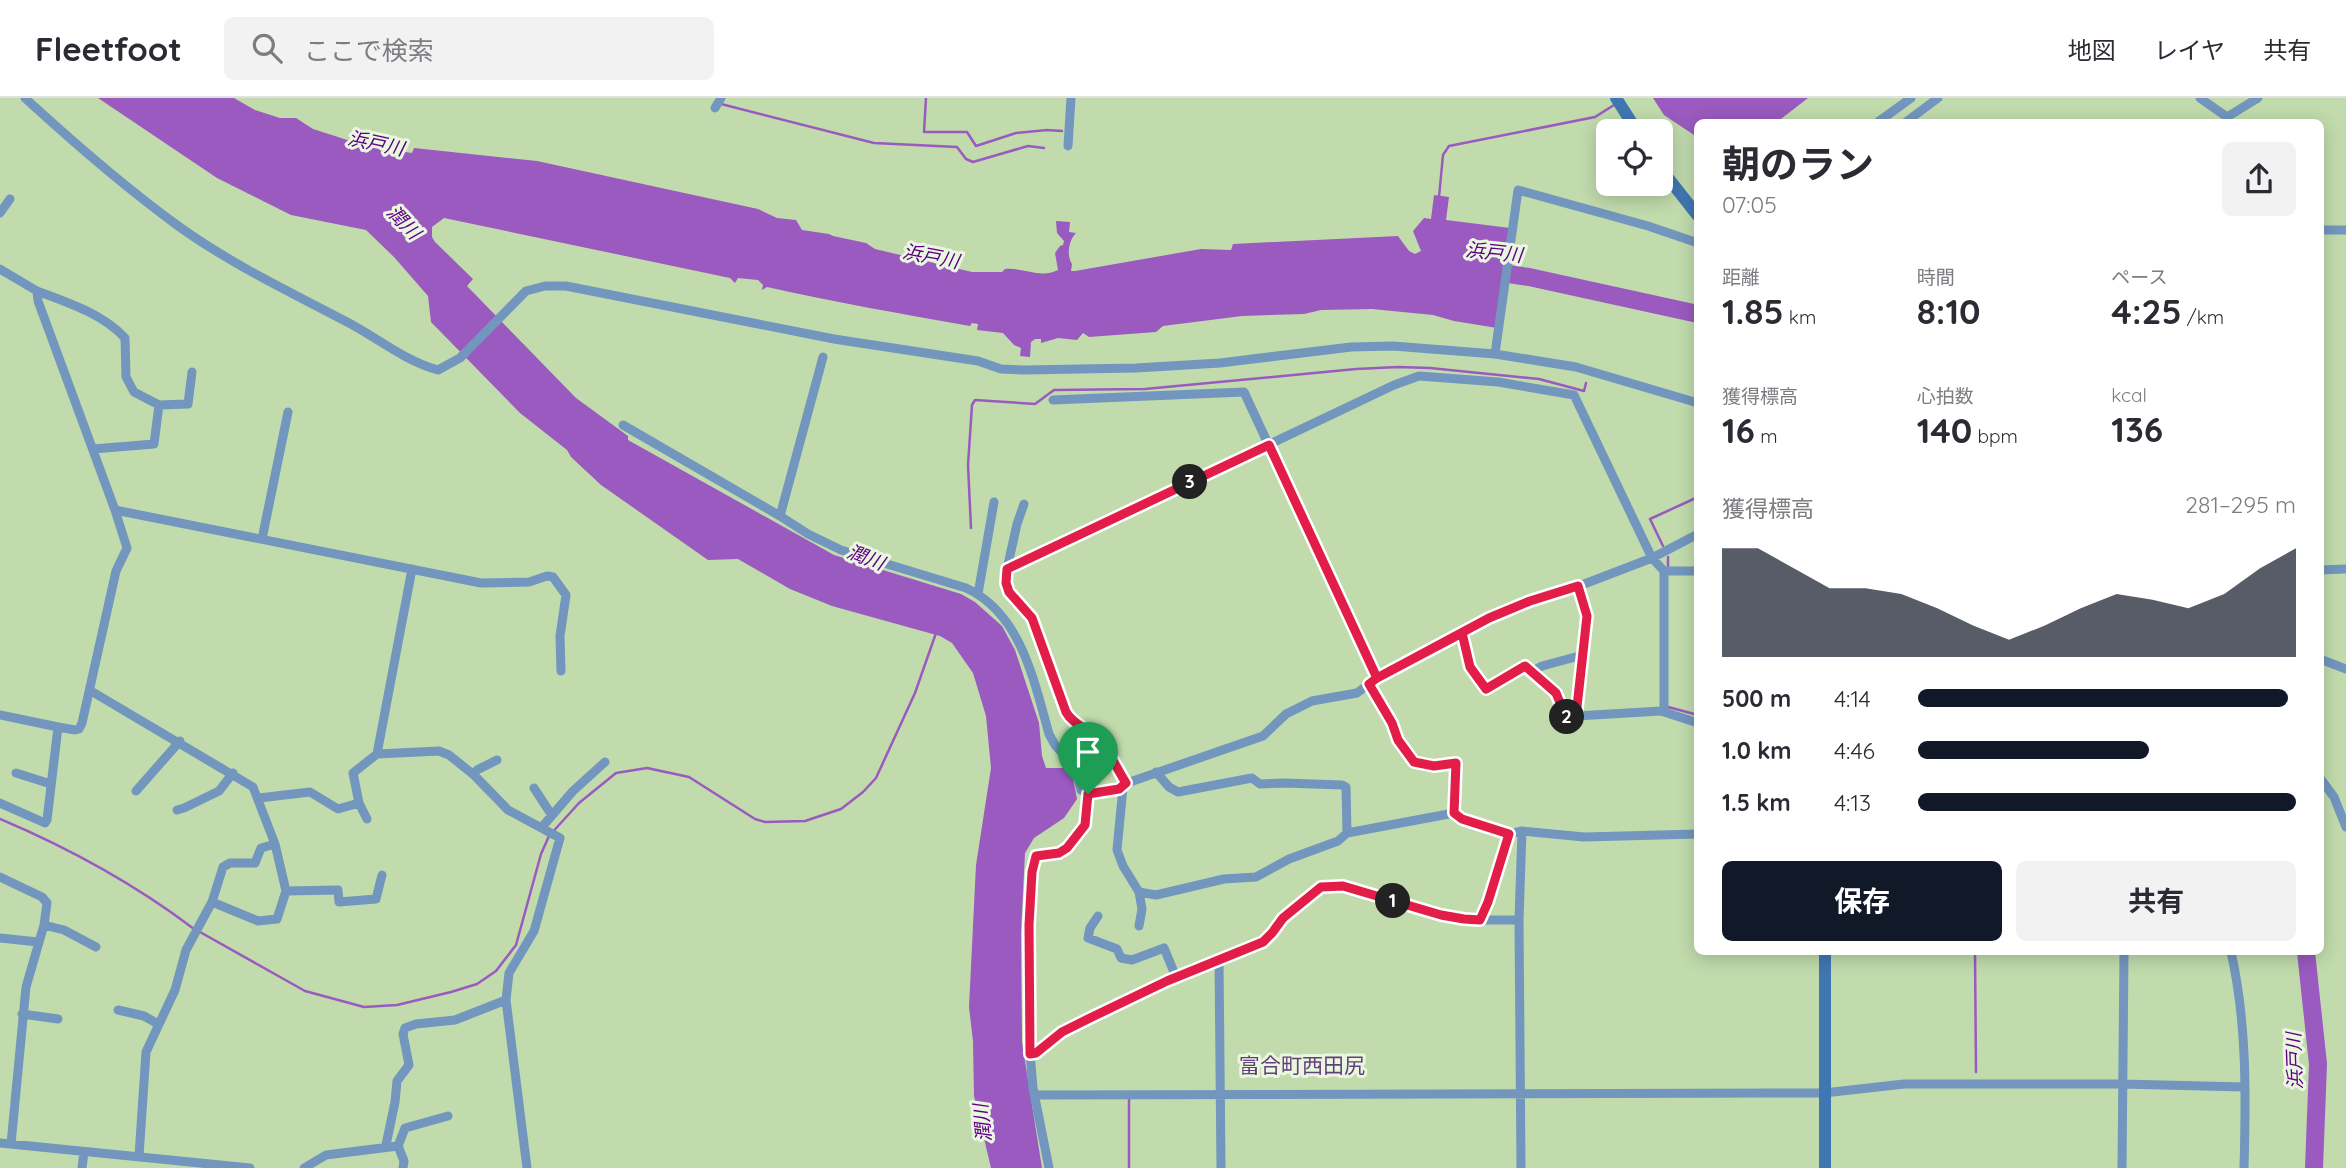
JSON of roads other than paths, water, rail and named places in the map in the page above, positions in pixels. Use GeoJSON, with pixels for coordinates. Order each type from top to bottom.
{"type":"FeatureCollection","features":[{"type":"Feature","properties":{"kind":"street"},"geometry":{"type":"LineString","coordinates":[[25,98],[108,170],[181,228],[235,263],[360,329],[418,365],[438,370],[460,358],[526,291],[545,286],[565,286],[642,299],[834,339],[978,361],[1000,369],[1136,368],[1220,363],[1351,347],[1393,346],[1495,354],[1576,367],[1694,402]]}},
{"type":"Feature","properties":{"kind":"street"},"geometry":{"type":"LineString","coordinates":[[715,108],[720,98]]}},
{"type":"Feature","properties":{"kind":"street"},"geometry":{"type":"LineString","coordinates":[[1068,146],[1071,98]]}},
{"type":"Feature","properties":{"kind":"street"},"geometry":{"type":"LineString","coordinates":[[1616,98],[1629,119]]}},
{"type":"Feature","properties":{"kind":"street"},"geometry":{"type":"LineString","coordinates":[[1882,119],[1910,98]]}},
{"type":"Feature","properties":{"kind":"street"},"geometry":{"type":"LineString","coordinates":[[1910,119],[1938,98]]}},
{"type":"Feature","properties":{"kind":"street"},"geometry":{"type":"LineString","coordinates":[[2200,98],[2226,119]]}},
{"type":"Feature","properties":{"kind":"street"},"geometry":{"type":"LineString","coordinates":[[2228,119],[2258,98]]}},
{"type":"Feature","properties":{"kind":"street"},"geometry":{"type":"LineString","coordinates":[[1673,184],[1694,211]]}},
{"type":"Feature","properties":{"kind":"street"},"geometry":{"type":"LineString","coordinates":[[1495,354],[1518,190],[1694,242]]}},
{"type":"Feature","properties":{"kind":"street"},"geometry":{"type":"LineString","coordinates":[[0,213],[10,198]]}},
{"type":"Feature","properties":{"kind":"street"},"geometry":{"type":"LineString","coordinates":[[2324,230],[2346,230]]}},
{"type":"Feature","properties":{"kind":"street"},"geometry":{"type":"LineString","coordinates":[[0,269],[37,291],[70,304],[116,328],[125,338],[127,377],[134,392],[159,405],[188,404],[192,372]]}},
{"type":"Feature","properties":{"kind":"street"},"geometry":{"type":"LineString","coordinates":[[0,715],[79,729],[91,691],[116,571],[127,548],[38,301],[37,291]]}},
{"type":"Feature","properties":{"kind":"street"},"geometry":{"type":"LineString","coordinates":[[780,516],[823,357]]}},
{"type":"Feature","properties":{"kind":"street"},"geometry":{"type":"LineString","coordinates":[[1007,569],[1394,385],[1419,376],[1498,382],[1574,394],[1652,558],[1664,571],[1664,712]]}},
{"type":"Feature","properties":{"kind":"street"},"geometry":{"type":"LineString","coordinates":[[1053,400],[1244,392],[1377,678]]}},
{"type":"Feature","properties":{"kind":"street"},"geometry":{"type":"LineString","coordinates":[[93,449],[154,444],[159,405]]}},
{"type":"Feature","properties":{"kind":"street"},"geometry":{"type":"LineString","coordinates":[[262,539],[288,412]]}},
{"type":"Feature","properties":{"kind":"street"},"geometry":{"type":"LineString","coordinates":[[623,425],[808,534],[841,550],[978,594],[1014,631],[1049,734],[1076,769],[1081,790],[1091,793],[1123,786],[1263,736],[1286,714],[1312,701],[1356,693],[1377,678],[1489,618],[1652,558],[1694,536]]}},
{"type":"Feature","properties":{"kind":"street"},"geometry":{"type":"LineString","coordinates":[[978,594],[994,502]]}},
{"type":"Feature","properties":{"kind":"street"},"geometry":{"type":"LineString","coordinates":[[1024,504],[1017,524],[1006,583],[1009,592],[1032,618],[1066,712],[1071,720],[1097,737],[1105,747],[1123,786],[1117,850],[1123,866],[1139,892],[1142,909],[1139,926]]}},
{"type":"Feature","properties":{"kind":"street"},"geometry":{"type":"LineString","coordinates":[[115,510],[481,583],[530,582],[547,576],[553,577],[566,595],[560,636],[561,671]]}},
{"type":"Feature","properties":{"kind":"street"},"geometry":{"type":"LineString","coordinates":[[377,754],[412,569]]}},
{"type":"Feature","properties":{"kind":"street"},"geometry":{"type":"LineString","coordinates":[[2324,570],[2346,569]]}},
{"type":"Feature","properties":{"kind":"street"},"geometry":{"type":"LineString","coordinates":[[1664,571],[1694,571]]}},
{"type":"Feature","properties":{"kind":"street"},"geometry":{"type":"LineString","coordinates":[[1576,716],[1587,616],[1578,586]]}},
{"type":"Feature","properties":{"kind":"street"},"geometry":{"type":"LineString","coordinates":[[1462,633],[1470,667],[1486,689],[1525,666],[1556,693],[1566,717],[1643,711],[1664,712],[1694,722]]}},
{"type":"Feature","properties":{"kind":"street"},"geometry":{"type":"LineString","coordinates":[[1532,671],[1583,655]]}},
{"type":"Feature","properties":{"kind":"street"},"geometry":{"type":"LineString","coordinates":[[2324,661],[2346,669]]}},
{"type":"Feature","properties":{"kind":"street"},"geometry":{"type":"LineString","coordinates":[[1369,684],[1392,723],[1398,740],[1414,762],[1434,766],[1456,763],[1454,813]]}},
{"type":"Feature","properties":{"kind":"street"},"geometry":{"type":"LineString","coordinates":[[91,691],[180,741],[253,787],[275,844],[286,891],[277,919],[258,921],[212,902]]}},
{"type":"Feature","properties":{"kind":"street"},"geometry":{"type":"LineString","coordinates":[[0,803],[45,823],[58,727]]}},
{"type":"Feature","properties":{"kind":"street"},"geometry":{"type":"LineString","coordinates":[[136,791],[180,741]]}},
{"type":"Feature","properties":{"kind":"street"},"geometry":{"type":"LineString","coordinates":[[367,819],[359,803],[354,770],[377,754],[439,751],[449,755],[474,775],[508,810],[560,838],[534,931],[509,973],[506,1000],[527,1168]]}},
{"type":"Feature","properties":{"kind":"street"},"geometry":{"type":"LineString","coordinates":[[474,775],[477,770],[497,760]]}},
{"type":"Feature","properties":{"kind":"street"},"geometry":{"type":"LineString","coordinates":[[544,828],[551,814],[605,762]]}},
{"type":"Feature","properties":{"kind":"street"},"geometry":{"type":"LineString","coordinates":[[16,772],[51,784]]}},
{"type":"Feature","properties":{"kind":"street"},"geometry":{"type":"LineString","coordinates":[[1156,772],[1169,788],[1178,792],[1252,778],[1260,784],[1342,785],[1346,787],[1347,833]]}},
{"type":"Feature","properties":{"kind":"street"},"geometry":{"type":"LineString","coordinates":[[177,810],[219,791],[233,773]]}},
{"type":"Feature","properties":{"kind":"street"},"geometry":{"type":"LineString","coordinates":[[2324,783],[2334,797],[2346,827]]}},
{"type":"Feature","properties":{"kind":"street"},"geometry":{"type":"LineString","coordinates":[[534,788],[551,814]]}},
{"type":"Feature","properties":{"kind":"street"},"geometry":{"type":"LineString","coordinates":[[259,798],[310,792],[338,808],[359,803]]}},
{"type":"Feature","properties":{"kind":"street"},"geometry":{"type":"LineString","coordinates":[[1049,1168],[1030,1054],[1029,925],[1032,872],[1036,856],[1059,853],[1067,848],[1085,825],[1091,793]]}},
{"type":"Feature","properties":{"kind":"street"},"geometry":{"type":"LineString","coordinates":[[1139,892],[1156,895],[1224,878],[1256,877],[1289,859],[1338,841],[1347,833],[1454,813],[1462,819],[1509,834],[1522,831],[1584,837],[1694,834]]}},
{"type":"Feature","properties":{"kind":"street"},"geometry":{"type":"LineString","coordinates":[[1521,1168],[1519,920],[1522,831]]}},
{"type":"Feature","properties":{"kind":"street"},"geometry":{"type":"LineString","coordinates":[[1480,920],[1496,880],[1509,834]]}},
{"type":"Feature","properties":{"kind":"street"},"geometry":{"type":"LineString","coordinates":[[139,1156],[146,1052],[175,990],[186,950],[212,902],[226,864],[254,863],[261,848],[275,844]]}},
{"type":"Feature","properties":{"kind":"street"},"geometry":{"type":"LineString","coordinates":[[286,891],[338,890],[340,902],[376,899],[382,875]]}},
{"type":"Feature","properties":{"kind":"street"},"geometry":{"type":"LineString","coordinates":[[0,877],[45,900],[44,925],[26,987],[22,1014],[11,1144]]}},
{"type":"Feature","properties":{"kind":"street"},"geometry":{"type":"LineString","coordinates":[[1030,1054],[1036,1053],[1062,1032],[1176,977],[1263,942],[1283,918],[1321,887],[1343,886],[1441,915],[1464,919],[1519,920]]}},
{"type":"Feature","properties":{"kind":"street"},"geometry":{"type":"LineString","coordinates":[[1098,916],[1090,928],[1088,939],[1117,949],[1121,958],[1132,960],[1164,948],[1176,977]]}},
{"type":"Feature","properties":{"kind":"street"},"geometry":{"type":"LineString","coordinates":[[44,925],[64,930],[96,947]]}},
{"type":"Feature","properties":{"kind":"street"},"geometry":{"type":"LineString","coordinates":[[0,938],[38,942]]}},
{"type":"Feature","properties":{"kind":"street"},"geometry":{"type":"LineString","coordinates":[[1825,955],[1825,1168]]}},
{"type":"Feature","properties":{"kind":"street"},"geometry":{"type":"LineString","coordinates":[[2122,1168],[2124,955]]}},
{"type":"Feature","properties":{"kind":"street"},"geometry":{"type":"LineString","coordinates":[[2232,955],[2239,987],[2244,1087],[2244,1168]]}},
{"type":"Feature","properties":{"kind":"street"},"geometry":{"type":"LineString","coordinates":[[1219,960],[1221,1168]]}},
{"type":"Feature","properties":{"kind":"street"},"geometry":{"type":"LineString","coordinates":[[386,1146],[397,1081],[409,1065],[403,1034],[405,1028],[416,1024],[455,1020],[506,1000]]}},
{"type":"Feature","properties":{"kind":"street"},"geometry":{"type":"LineString","coordinates":[[118,1010],[144,1016],[158,1024]]}},
{"type":"Feature","properties":{"kind":"street"},"geometry":{"type":"LineString","coordinates":[[22,1014],[58,1019]]}},
{"type":"Feature","properties":{"kind":"street"},"geometry":{"type":"LineString","coordinates":[[1035,1096],[1824,1093],[1904,1084],[2244,1087]]}},
{"type":"Feature","properties":{"kind":"street"},"geometry":{"type":"LineString","coordinates":[[403,1168],[404,1161],[398,1146],[405,1128],[448,1116]]}},
{"type":"Feature","properties":{"kind":"street"},"geometry":{"type":"LineString","coordinates":[[0,1143],[250,1168]]}},
{"type":"Feature","properties":{"kind":"street"},"geometry":{"type":"LineString","coordinates":[[304,1168],[326,1155],[398,1146]]}},
{"type":"Feature","properties":{"kind":"street"},"geometry":{"type":"LineString","coordinates":[[82,1168],[84,1152]]}},
{"type":"Feature","properties":{"kind":"water","name":"潤川"},"geometry":{"type":"Polygon","coordinates":[[[98,98],[234,98],[255,110],[280,118],[296,118],[313,129],[366,146],[412,153],[414,148],[537,161],[758,209],[777,218],[796,220],[802,230],[866,243],[875,249],[972,272],[1002,272],[1012,269],[1045,273],[1058,270],[1055,253],[1064,241],[1057,233],[1056,221],[1070,222],[1069,232],[1076,233],[1069,248],[1071,271],[1201,249],[1231,250],[1233,244],[1398,236],[1409,251],[1415,254],[1421,251],[1413,231],[1424,218],[1431,219],[1434,195],[1449,197],[1446,220],[1510,228],[1497,328],[1433,315],[1372,309],[1321,310],[1304,314],[1242,316],[1163,326],[1156,332],[1089,337],[1083,333],[1077,340],[1058,338],[1041,343],[1041,339],[1035,339],[1031,342],[1030,357],[1020,356],[1021,348],[1014,345],[1003,333],[977,330],[978,324],[972,323],[970,326],[767,287],[762,290],[763,285],[758,280],[738,278],[735,283],[730,278],[444,218],[432,227],[435,242],[473,279],[467,286],[576,398],[628,436],[628,440],[834,555],[961,594],[975,602],[1002,626],[1015,650],[1039,723],[1042,756],[1046,768],[1071,768],[1077,799],[1064,818],[1034,838],[1025,853],[1021,933],[1022,1042],[1042,1168],[991,1168],[974,1096],[969,1007],[976,865],[991,768],[986,716],[973,673],[952,643],[940,636],[832,606],[790,589],[738,559],[708,560],[601,485],[567,450],[520,413],[431,322],[428,296],[366,230],[291,215],[217,178],[98,98]]]}},
{"type":"Feature","properties":{"kind":"water"},"geometry":{"type":"Polygon","coordinates":[[[1653,98],[1808,98],[1781,119],[1694,119],[1694,135],[1664,115],[1653,98]]]}},
{"type":"Feature","properties":{"kind":"waterway"},"geometry":{"type":"LineString","coordinates":[[926,98],[924,132],[967,132],[976,146],[1016,133],[1062,131]]}},
{"type":"Feature","properties":{"kind":"waterway"},"geometry":{"type":"LineString","coordinates":[[721,104],[874,143],[957,147],[966,159],[973,162],[1028,146],[1044,148]]}},
{"type":"Feature","properties":{"kind":"waterway"},"geometry":{"type":"LineString","coordinates":[[1439,197],[1443,155],[1449,146],[1595,117],[1614,105]]}},
{"type":"Feature","properties":{"kind":"waterway","name":"浜戸川"},"geometry":{"type":"LineString","coordinates":[[1489,271],[1529,277],[1694,313]]}},
{"type":"Feature","properties":{"kind":"waterway"},"geometry":{"type":"LineString","coordinates":[[971,528],[968,465],[972,405],[975,400],[1035,404],[1054,390],[1145,389],[1398,367],[1539,379],[1584,391],[1586,383]]}},
{"type":"Feature","properties":{"kind":"waterway"},"geometry":{"type":"LineString","coordinates":[[1663,546],[1650,519],[1694,499]]}},
{"type":"Feature","properties":{"kind":"waterway"},"geometry":{"type":"LineString","coordinates":[[1668,557],[1668,567]]}},
{"type":"Feature","properties":{"kind":"waterway"},"geometry":{"type":"LineString","coordinates":[[200,932],[305,991],[364,1007],[397,1005],[477,984],[496,971],[516,945],[541,854],[549,836],[579,803],[616,773],[647,768],[689,777],[755,819],[765,822],[805,821],[841,809],[876,778],[915,693],[936,633]]}},
{"type":"Feature","properties":{"kind":"waterway"},"geometry":{"type":"LineString","coordinates":[[1668,707],[1694,714]]}},
{"type":"Feature","properties":{"kind":"waterway"},"geometry":{"type":"LineString","coordinates":[[0,819],[101,868],[194,929]]}},
{"type":"Feature","properties":{"kind":"waterway"},"geometry":{"type":"LineString","coordinates":[[1975,955],[1976,1072]]}},
{"type":"Feature","properties":{"kind":"waterway","name":"浜戸川"},"geometry":{"type":"LineString","coordinates":[[2306,955],[2318,1064],[2314,1168]]}},
{"type":"Feature","properties":{"kind":"waterway"},"geometry":{"type":"LineString","coordinates":[[1129,1099],[1129,1168]]}},
{"type":"Feature","properties":{"kind":"district","name":"富合町西田尻"},"geometry":{"type":"Point","coordinates":[1302,1066]}}]}
